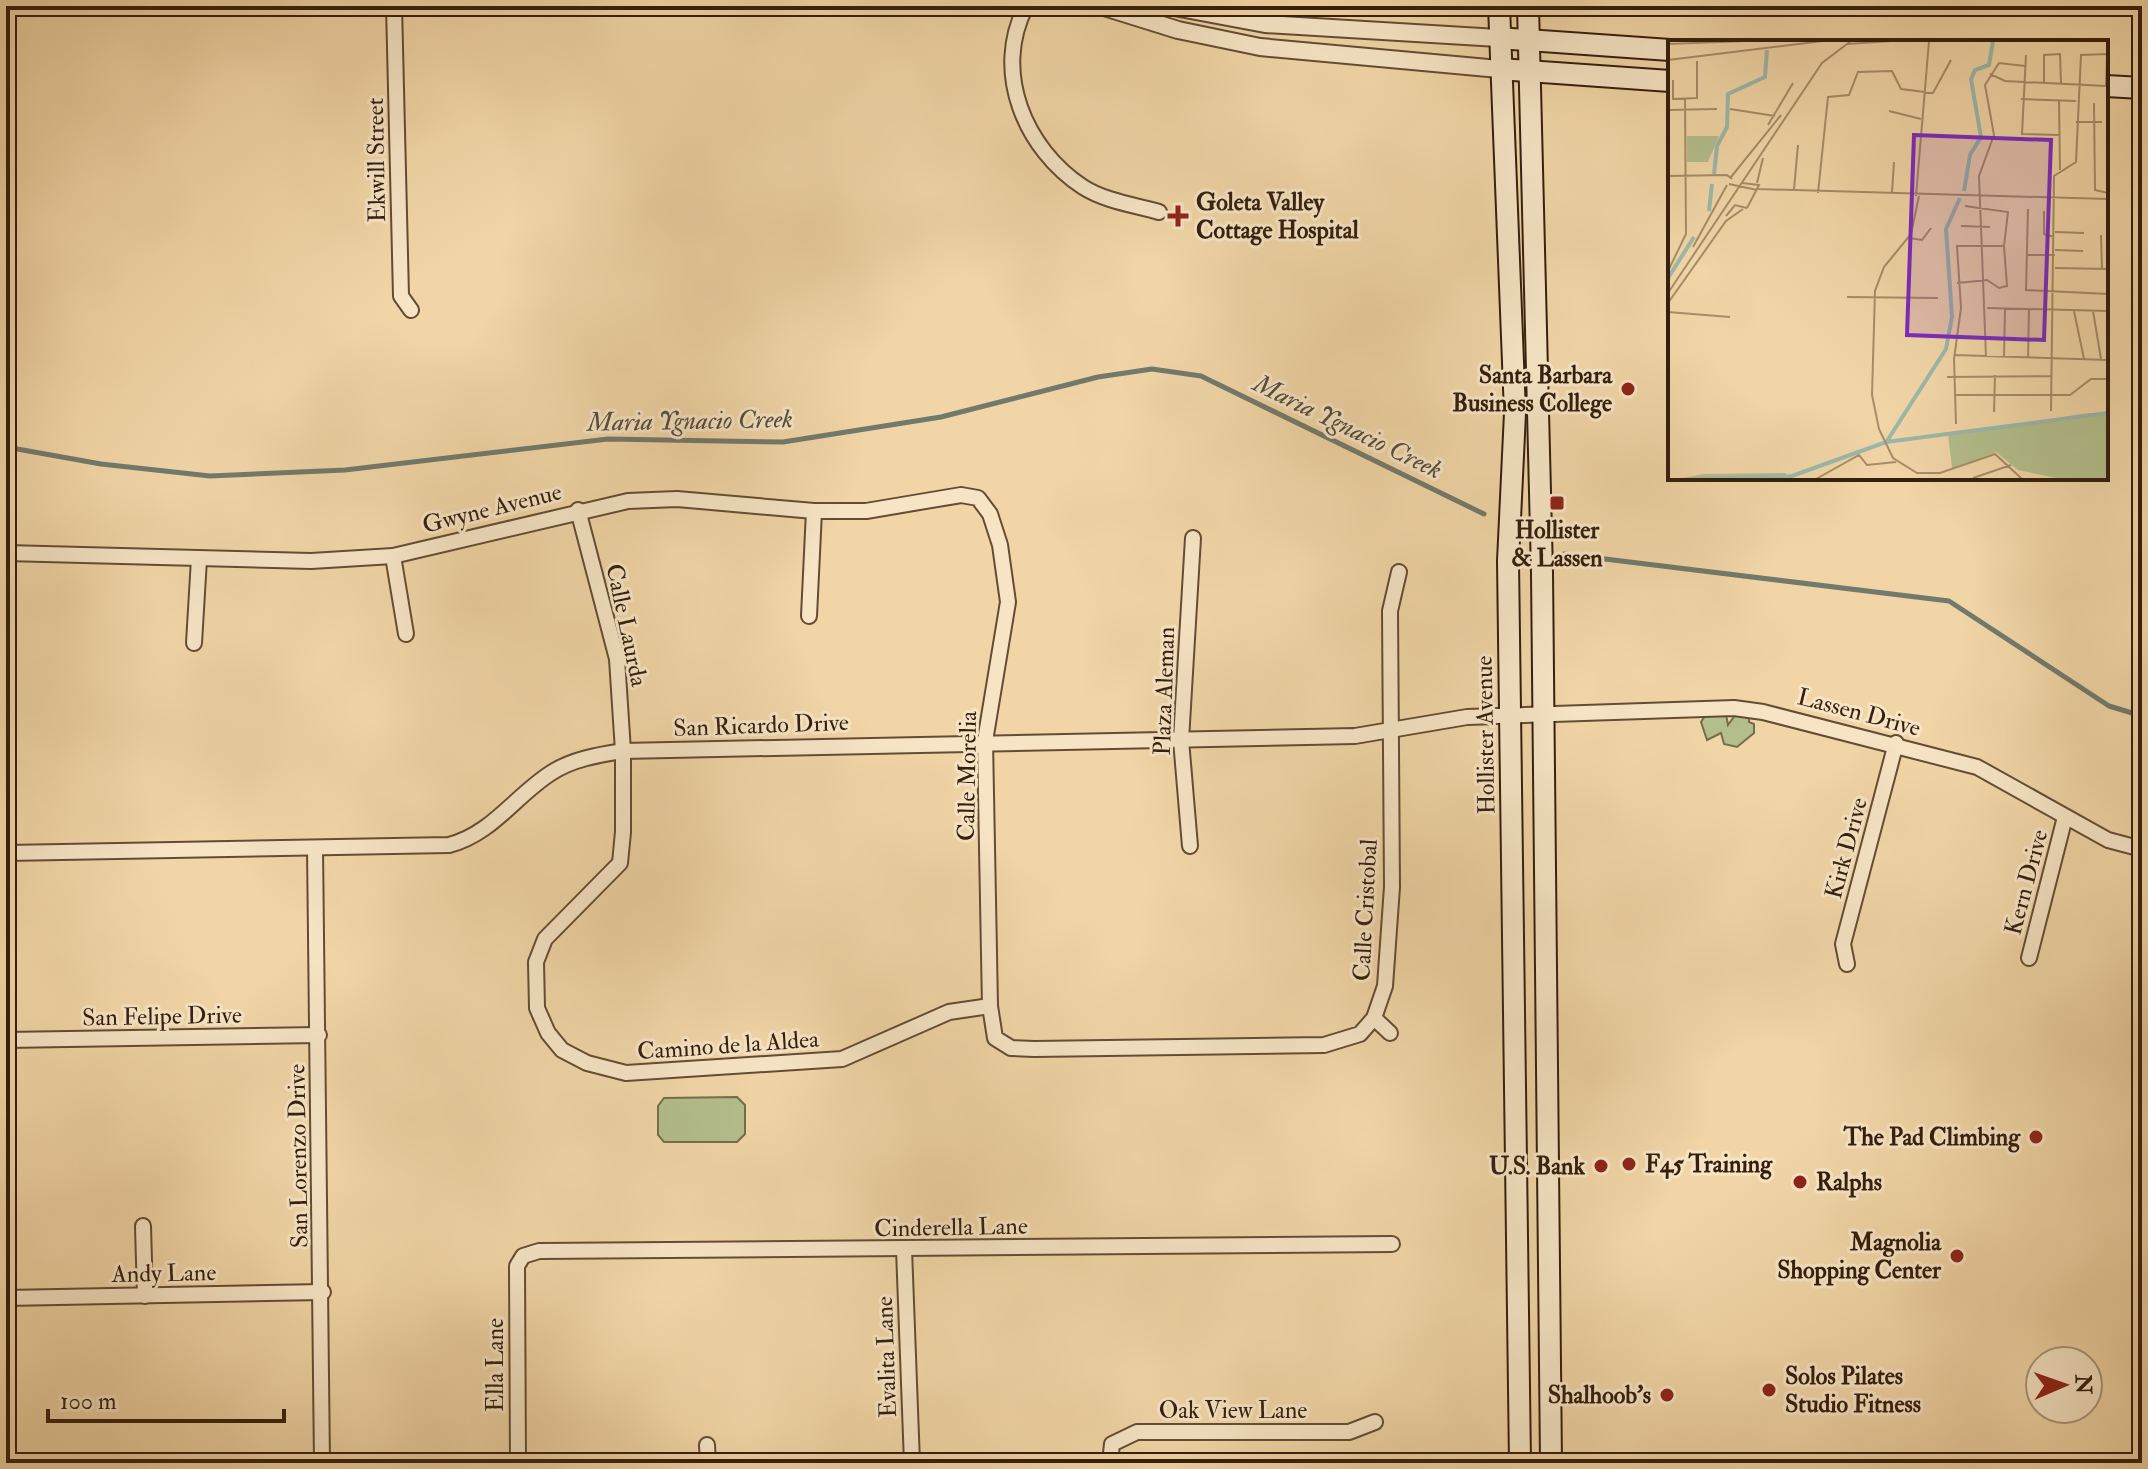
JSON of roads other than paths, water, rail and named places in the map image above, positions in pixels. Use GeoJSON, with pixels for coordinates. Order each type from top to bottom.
{"type":"FeatureCollection","features":[{"type":"Feature","properties":{"kind":"main road","name":"Hollister Avenue"},"geometry":{"type":"LineString","coordinates":[[1499,6],[1499,69],[1515,413],[1508,561],[1520,1463]]}},
{"type":"Feature","properties":{"kind":"main road"},"geometry":{"type":"LineString","coordinates":[[1528,6],[1541,501],[1551,1463]]}},
{"type":"Feature","properties":{"kind":"main road"},"geometry":{"type":"LineString","coordinates":[[1498,38],[1668,50]]}},
{"type":"Feature","properties":{"kind":"main road"},"geometry":{"type":"LineString","coordinates":[[1499,69],[1668,81]]}},
{"type":"Feature","properties":{"kind":"main road"},"geometry":{"type":"LineString","coordinates":[[2108,86],[2142,88]]}},
{"type":"Feature","properties":{"kind":"street","name":"Ekwill Street"},"geometry":{"type":"LineString","coordinates":[[394,6],[401,296],[411,310]]}},
{"type":"Feature","properties":{"kind":"street"},"geometry":{"type":"LineString","coordinates":[[1026,6],[1016,27],[1014,86],[1035,142],[1050,163],[1086,189],[1159,212]]}},
{"type":"Feature","properties":{"kind":"street"},"geometry":{"type":"LineString","coordinates":[[1101,6],[1178,30],[1260,47],[1499,69]]}},
{"type":"Feature","properties":{"kind":"street"},"geometry":{"type":"LineString","coordinates":[[1169,6],[1278,25],[1498,38]]}},
{"type":"Feature","properties":{"kind":"street","name":"Gwyne Avenue"},"geometry":{"type":"LineString","coordinates":[[6,553],[311,561],[393,556],[578,510],[628,501],[677,499],[814,511],[866,511],[961,495],[969,495],[985,503]]}},
{"type":"Feature","properties":{"kind":"street","name":"Calle Morelia"},"geometry":{"type":"LineString","coordinates":[[985,503],[1000,545],[1008,602],[1005,635],[985,741],[990,1006]]}},
{"type":"Feature","properties":{"kind":"street","name":"Calle Laurda"},"geometry":{"type":"LineString","coordinates":[[578,510],[617,659],[623,751]]}},
{"type":"Feature","properties":{"kind":"street"},"geometry":{"type":"LineString","coordinates":[[809,616],[814,511]]}},
{"type":"Feature","properties":{"kind":"street","name":"Plaza Aleman"},"geometry":{"type":"LineString","coordinates":[[1190,846],[1181,740],[1193,538]]}},
{"type":"Feature","properties":{"kind":"street"},"geometry":{"type":"LineString","coordinates":[[393,556],[406,634]]}},
{"type":"Feature","properties":{"kind":"street"},"geometry":{"type":"LineString","coordinates":[[194,643],[199,559]]}},
{"type":"Feature","properties":{"kind":"street","name":"Calle Cristobal"},"geometry":{"type":"LineString","coordinates":[[990,1006],[995,1038],[1011,1048],[1324,1045],[1360,1034],[1374,1018],[1385,986],[1392,887],[1390,611],[1399,572]]}},
{"type":"Feature","properties":{"kind":"street","name":"Lassen Drive"},"geometry":{"type":"LineString","coordinates":[[1544,713],[1734,708],[1785,715],[1977,767],[2108,840],[2142,849]]}},
{"type":"Feature","properties":{"kind":"street","name":"San Ricardo Drive"},"geometry":{"type":"LineString","coordinates":[[6,853],[449,845],[471,839],[551,772],[584,758],[623,751],[985,741],[1355,736],[1457,718],[1544,713]]}},
{"type":"Feature","properties":{"kind":"street","name":"Kirk Drive"},"geometry":{"type":"LineString","coordinates":[[1847,964],[1843,944],[1896,743]]}},
{"type":"Feature","properties":{"kind":"street","name":"Camino de la Aldea"},"geometry":{"type":"LineString","coordinates":[[623,751],[620,863],[545,939],[536,962],[537,1008],[548,1033],[562,1050],[587,1063],[626,1073],[842,1059],[949,1012],[990,1006]]}},
{"type":"Feature","properties":{"kind":"street","name":"Kern Drive"},"geometry":{"type":"LineString","coordinates":[[2029,958],[2065,817]]}},
{"type":"Feature","properties":{"kind":"street","name":"San Lorenzo Drive"},"geometry":{"type":"LineString","coordinates":[[315,848],[323,1292],[322,1463]]}},
{"type":"Feature","properties":{"kind":"street"},"geometry":{"type":"LineString","coordinates":[[1374,1018],[1390,1033]]}},
{"type":"Feature","properties":{"kind":"street","name":"San Felipe Drive"},"geometry":{"type":"LineString","coordinates":[[6,1040],[319,1035]]}},
{"type":"Feature","properties":{"kind":"street"},"geometry":{"type":"LineString","coordinates":[[143,1226],[145,1296]]}},
{"type":"Feature","properties":{"kind":"street","name":"Cinderella Lane"},"geometry":{"type":"LineString","coordinates":[[517,1266],[523,1256],[539,1251],[1392,1244]]}},
{"type":"Feature","properties":{"kind":"street","name":"Evalita Lane"},"geometry":{"type":"LineString","coordinates":[[904,1249],[912,1463]]}},
{"type":"Feature","properties":{"kind":"street","name":"Ella Lane"},"geometry":{"type":"LineString","coordinates":[[517,1266],[518,1463]]}},
{"type":"Feature","properties":{"kind":"street","name":"Andy Lane"},"geometry":{"type":"LineString","coordinates":[[6,1298],[323,1292]]}},
{"type":"Feature","properties":{"kind":"street","name":"Oak View Lane"},"geometry":{"type":"LineString","coordinates":[[1110,1463],[1112,1444],[1137,1432],[1349,1432],[1375,1422]]}},
{"type":"Feature","properties":{"kind":"street"},"geometry":{"type":"LineString","coordinates":[[707,1445],[708,1463]]}},
{"type":"Feature","properties":{"kind":"waterway","name":"Maria Ygnacio Creek"},"geometry":{"type":"LineString","coordinates":[[6,447],[101,464],[210,476],[345,470],[608,439],[783,442],[941,417],[1098,377],[1152,369],[1201,376],[1484,514]]}},
{"type":"Feature","properties":{"kind":"waterway","name":"Maria Ygnacio Creek"},"geometry":{"type":"LineString","coordinates":[[1564,554],[1949,601],[2109,706],[2142,716]]}},
{"type":"Feature","properties":{"kind":"place","name":"Goleta Valley Cottage Hospital"},"geometry":{"type":"Point","coordinates":[1178,216]}},
{"type":"Feature","properties":{"kind":"place","name":"Santa Barbara Business College"},"geometry":{"type":"Point","coordinates":[1628,389]}},
{"type":"Feature","properties":{"kind":"place","name":"Hollister & Lassen"},"geometry":{"type":"Point","coordinates":[1557,503]}},
{"type":"Feature","properties":{"kind":"place","name":"The Pad Climbing"},"geometry":{"type":"Point","coordinates":[2036,1137]}},
{"type":"Feature","properties":{"kind":"place","name":"F45 Training"},"geometry":{"type":"Point","coordinates":[1629,1164]}},
{"type":"Feature","properties":{"kind":"place","name":"U.S. Bank"},"geometry":{"type":"Point","coordinates":[1601,1166]}},
{"type":"Feature","properties":{"kind":"place","name":"Ralphs"},"geometry":{"type":"Point","coordinates":[1800,1182]}},
{"type":"Feature","properties":{"kind":"place","name":"Magnolia Shopping Center"},"geometry":{"type":"Point","coordinates":[1957,1256]}},
{"type":"Feature","properties":{"kind":"place","name":"Solos Pilates Studio Fitness"},"geometry":{"type":"Point","coordinates":[1769,1390]}},
{"type":"Feature","properties":{"kind":"place","name":"Shalhoob's"},"geometry":{"type":"Point","coordinates":[1667,1395]}}]}
